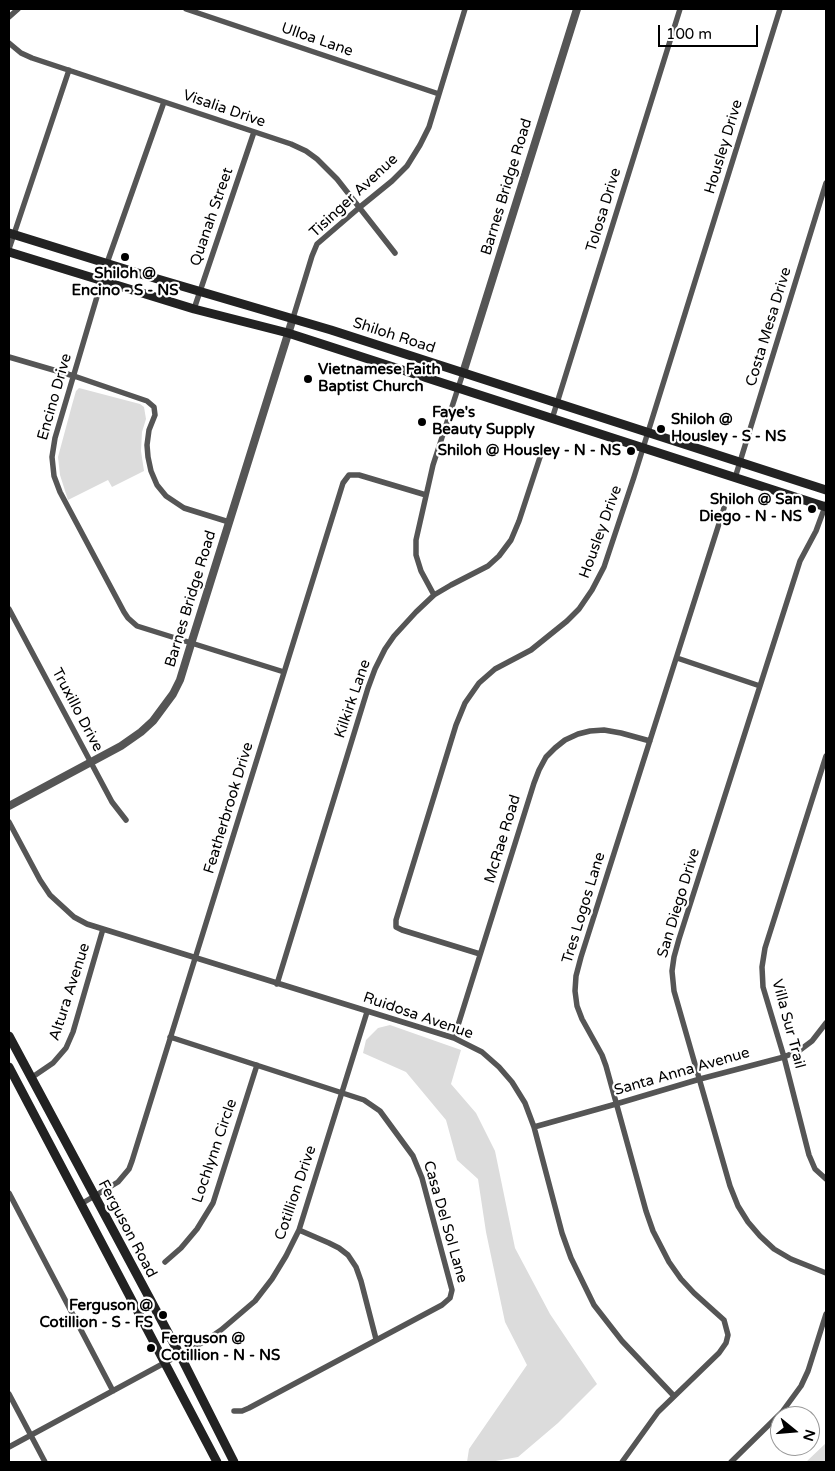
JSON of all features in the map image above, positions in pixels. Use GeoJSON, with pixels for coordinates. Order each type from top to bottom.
{"type":"FeatureCollection","features":[{"type":"Feature","properties":{"kind":"main road","name":"Shiloh Road"},"geometry":{"type":"LineString","coordinates":[[12,233],[293,318],[826,490]]}},
{"type":"Feature","properties":{"kind":"main road","name":"Shiloh Road"},"geometry":{"type":"LineString","coordinates":[[9,250],[194,309],[288,333],[826,506]]}},
{"type":"Feature","properties":{"kind":"main road","name":"Ferguson Road"},"geometry":{"type":"LineString","coordinates":[[9,1036],[180,1355],[234,1462]]}},
{"type":"Feature","properties":{"kind":"main road","name":"Ferguson Road"},"geometry":{"type":"LineString","coordinates":[[9,1067],[217,1462]]}},
{"type":"Feature","properties":{"kind":"street"},"geometry":{"type":"LineString","coordinates":[[9,16],[18,9]]}},
{"type":"Feature","properties":{"kind":"street","name":"Ulloa Lane"},"geometry":{"type":"LineString","coordinates":[[186,9],[439,94]]}},
{"type":"Feature","properties":{"kind":"street","name":"Tisinger Avenue"},"geometry":{"type":"LineString","coordinates":[[293,318],[317,244],[392,182],[407,166],[420,145],[428,127],[466,9]]}},
{"type":"Feature","properties":{"kind":"street","name":"Barnes Bridge Road"},"geometry":{"type":"LineString","coordinates":[[463,373],[577,9]]}},
{"type":"Feature","properties":{"kind":"street","name":"Tolosa Drive"},"geometry":{"type":"LineString","coordinates":[[552,419],[680,9]]}},
{"type":"Feature","properties":{"kind":"street","name":"Housley Drive"},"geometry":{"type":"LineString","coordinates":[[480,954],[396,927],[396,920],[456,725],[465,703],[479,682],[495,669],[531,650],[555,632],[579,609],[604,567],[648,433],[780,9]]}},
{"type":"Feature","properties":{"kind":"street","name":"Visalia Drive"},"geometry":{"type":"LineString","coordinates":[[9,43],[21,53],[291,144],[306,151],[337,179],[395,253]]}},
{"type":"Feature","properties":{"kind":"street"},"geometry":{"type":"LineString","coordinates":[[9,250],[12,233],[69,70]]}},
{"type":"Feature","properties":{"kind":"street","name":"Encino Drive"},"geometry":{"type":"LineString","coordinates":[[164,102],[107,263],[55,438],[52,457],[54,476],[60,492],[128,618],[137,626],[284,672]]}},
{"type":"Feature","properties":{"kind":"street","name":"Quanah Street"},"geometry":{"type":"LineString","coordinates":[[194,309],[254,132]]}},
{"type":"Feature","properties":{"kind":"street","name":"Costa Mesa Drive"},"geometry":{"type":"LineString","coordinates":[[735,478],[826,183]]}},
{"type":"Feature","properties":{"kind":"street","name":"Barnes Bridge Road"},"geometry":{"type":"LineString","coordinates":[[9,806],[121,746],[141,732],[164,708],[173,694],[180,680],[293,318]]}},
{"type":"Feature","properties":{"kind":"street"},"geometry":{"type":"LineString","coordinates":[[9,357],[74,376],[147,401],[154,407],[155,415],[149,430],[147,445],[151,471],[157,485],[166,496],[184,508],[229,522]]}},
{"type":"Feature","properties":{"kind":"street"},"geometry":{"type":"LineString","coordinates":[[434,596],[421,571],[416,555],[416,540],[433,465],[463,373]]}},
{"type":"Feature","properties":{"kind":"street","name":"Kilkirk Lane"},"geometry":{"type":"LineString","coordinates":[[276,984],[375,669],[394,636],[434,596],[488,566],[499,556],[511,540],[520,521],[543,448]]}},
{"type":"Feature","properties":{"kind":"street","name":"Featherbrook Drive"},"geometry":{"type":"LineString","coordinates":[[81,1204],[118,1182],[129,1169],[343,483],[349,475],[359,475],[426,495]]}},
{"type":"Feature","properties":{"kind":"street","name":"San Diego Drive"},"geometry":{"type":"LineString","coordinates":[[826,506],[816,531],[800,561],[674,957],[672,971],[674,991],[730,1186],[738,1206],[748,1222],[774,1249],[797,1262],[826,1273]]}},
{"type":"Feature","properties":{"kind":"street","name":"Tres Logos Lane"},"geometry":{"type":"LineString","coordinates":[[622,1462],[658,1412],[719,1353],[726,1343],[728,1335],[724,1320],[681,1279],[669,1262],[653,1231],[602,1055],[577,1006],[576,976],[724,508]]}},
{"type":"Feature","properties":{"kind":"street","name":"Truxillo Drive"},"geometry":{"type":"LineString","coordinates":[[9,609],[112,802],[126,820]]}},
{"type":"Feature","properties":{"kind":"street"},"geometry":{"type":"LineString","coordinates":[[677,658],[760,686]]}},
{"type":"Feature","properties":{"kind":"street","name":"McRae Road"},"geometry":{"type":"LineString","coordinates":[[454,1038],[534,783],[546,757],[565,740],[590,731],[604,730],[650,741]]}},
{"type":"Feature","properties":{"kind":"street","name":"Villa Sur Trail"},"geometry":{"type":"LineString","coordinates":[[826,756],[765,948],[762,967],[763,987],[784,1057],[809,1155],[815,1169],[826,1180]]}},
{"type":"Feature","properties":{"kind":"street","name":"Ruidosa Avenue"},"geometry":{"type":"LineString","coordinates":[[9,822],[50,895],[74,917],[87,924],[454,1038],[482,1052],[512,1082],[525,1103],[534,1126],[562,1233],[571,1258],[594,1305],[622,1341],[674,1396]]}},
{"type":"Feature","properties":{"kind":"street","name":"Altura Avenue"},"geometry":{"type":"LineString","coordinates":[[31,1078],[53,1063],[66,1048],[73,1032],[103,929]]}},
{"type":"Feature","properties":{"kind":"street","name":"Cotillion Drive"},"geometry":{"type":"LineString","coordinates":[[9,1447],[165,1364],[220,1330],[254,1301],[277,1271],[299,1230],[367,1012]]}},
{"type":"Feature","properties":{"kind":"street","name":"Santa Anna Avenue"},"geometry":{"type":"LineString","coordinates":[[534,1126],[784,1057],[800,1050],[812,1041],[826,1023]]}},
{"type":"Feature","properties":{"kind":"street","name":"Casa Del Sol Lane"},"geometry":{"type":"LineString","coordinates":[[170,1037],[342,1092],[364,1100],[380,1111],[413,1156],[422,1178],[452,1290],[450,1298],[446,1302],[249,1408],[242,1411],[234,1410]]}},
{"type":"Feature","properties":{"kind":"street","name":"Lochlynn Circle"},"geometry":{"type":"LineString","coordinates":[[165,1262],[181,1248],[197,1229],[212,1203],[258,1065]]}},
{"type":"Feature","properties":{"kind":"street"},"geometry":{"type":"LineString","coordinates":[[9,1193],[113,1391]]}},
{"type":"Feature","properties":{"kind":"street"},"geometry":{"type":"LineString","coordinates":[[299,1230],[339,1248],[348,1255],[356,1268],[360,1280],[376,1339]]}},
{"type":"Feature","properties":{"kind":"street"},"geometry":{"type":"LineString","coordinates":[[731,1462],[782,1412],[801,1386],[808,1371],[826,1314]]}},
{"type":"Feature","properties":{"kind":"street"},"geometry":{"type":"LineString","coordinates":[[9,1394],[45,1462]]}},
{"type":"Feature","properties":{"kind":"shaded area"},"geometry":{"type":"Polygon","coordinates":[[[79,388],[140,404],[144,407],[146,419],[142,432],[141,451],[144,471],[112,487],[108,480],[68,500],[60,475],[58,457],[76,391],[79,388]]]}},
{"type":"Feature","properties":{"kind":"shaded area"},"geometry":{"type":"Polygon","coordinates":[[[390,1025],[461,1050],[451,1084],[476,1113],[495,1151],[515,1248],[550,1314],[597,1384],[558,1423],[518,1457],[490,1462],[467,1462],[469,1449],[527,1365],[505,1322],[486,1232],[478,1179],[457,1160],[446,1120],[406,1072],[363,1053],[366,1040],[378,1028],[390,1025]]]}},
{"type":"Feature","properties":{"kind":"shaded area"},"geometry":{"type":"Polygon","coordinates":[[[826,1443],[826,1462],[806,1462],[812,1456],[820,1456],[820,1449],[826,1443]]]}},
{"type":"Feature","properties":{"kind":"place","name":"Shiloh @ Encino - S - NS"},"geometry":{"type":"Point","coordinates":[125,257]}},
{"type":"Feature","properties":{"kind":"place","name":"Vietnamese Faith Baptist Church"},"geometry":{"type":"Point","coordinates":[308,379]}},
{"type":"Feature","properties":{"kind":"place","name":"Faye's Beauty Supply"},"geometry":{"type":"Point","coordinates":[422,422]}},
{"type":"Feature","properties":{"kind":"place","name":"Shiloh @ Housley - S - NS"},"geometry":{"type":"Point","coordinates":[661,429]}},
{"type":"Feature","properties":{"kind":"place","name":"Shiloh @ Housley - N - NS"},"geometry":{"type":"Point","coordinates":[631,451]}},
{"type":"Feature","properties":{"kind":"place","name":"Shiloh @ San Diego - N - NS"},"geometry":{"type":"Point","coordinates":[812,509]}},
{"type":"Feature","properties":{"kind":"place","name":"Ferguson @ Cotillion - S - FS"},"geometry":{"type":"Point","coordinates":[163,1315]}},
{"type":"Feature","properties":{"kind":"place","name":"Ferguson @ Cotillion - N - NS"},"geometry":{"type":"Point","coordinates":[151,1348]}}]}
